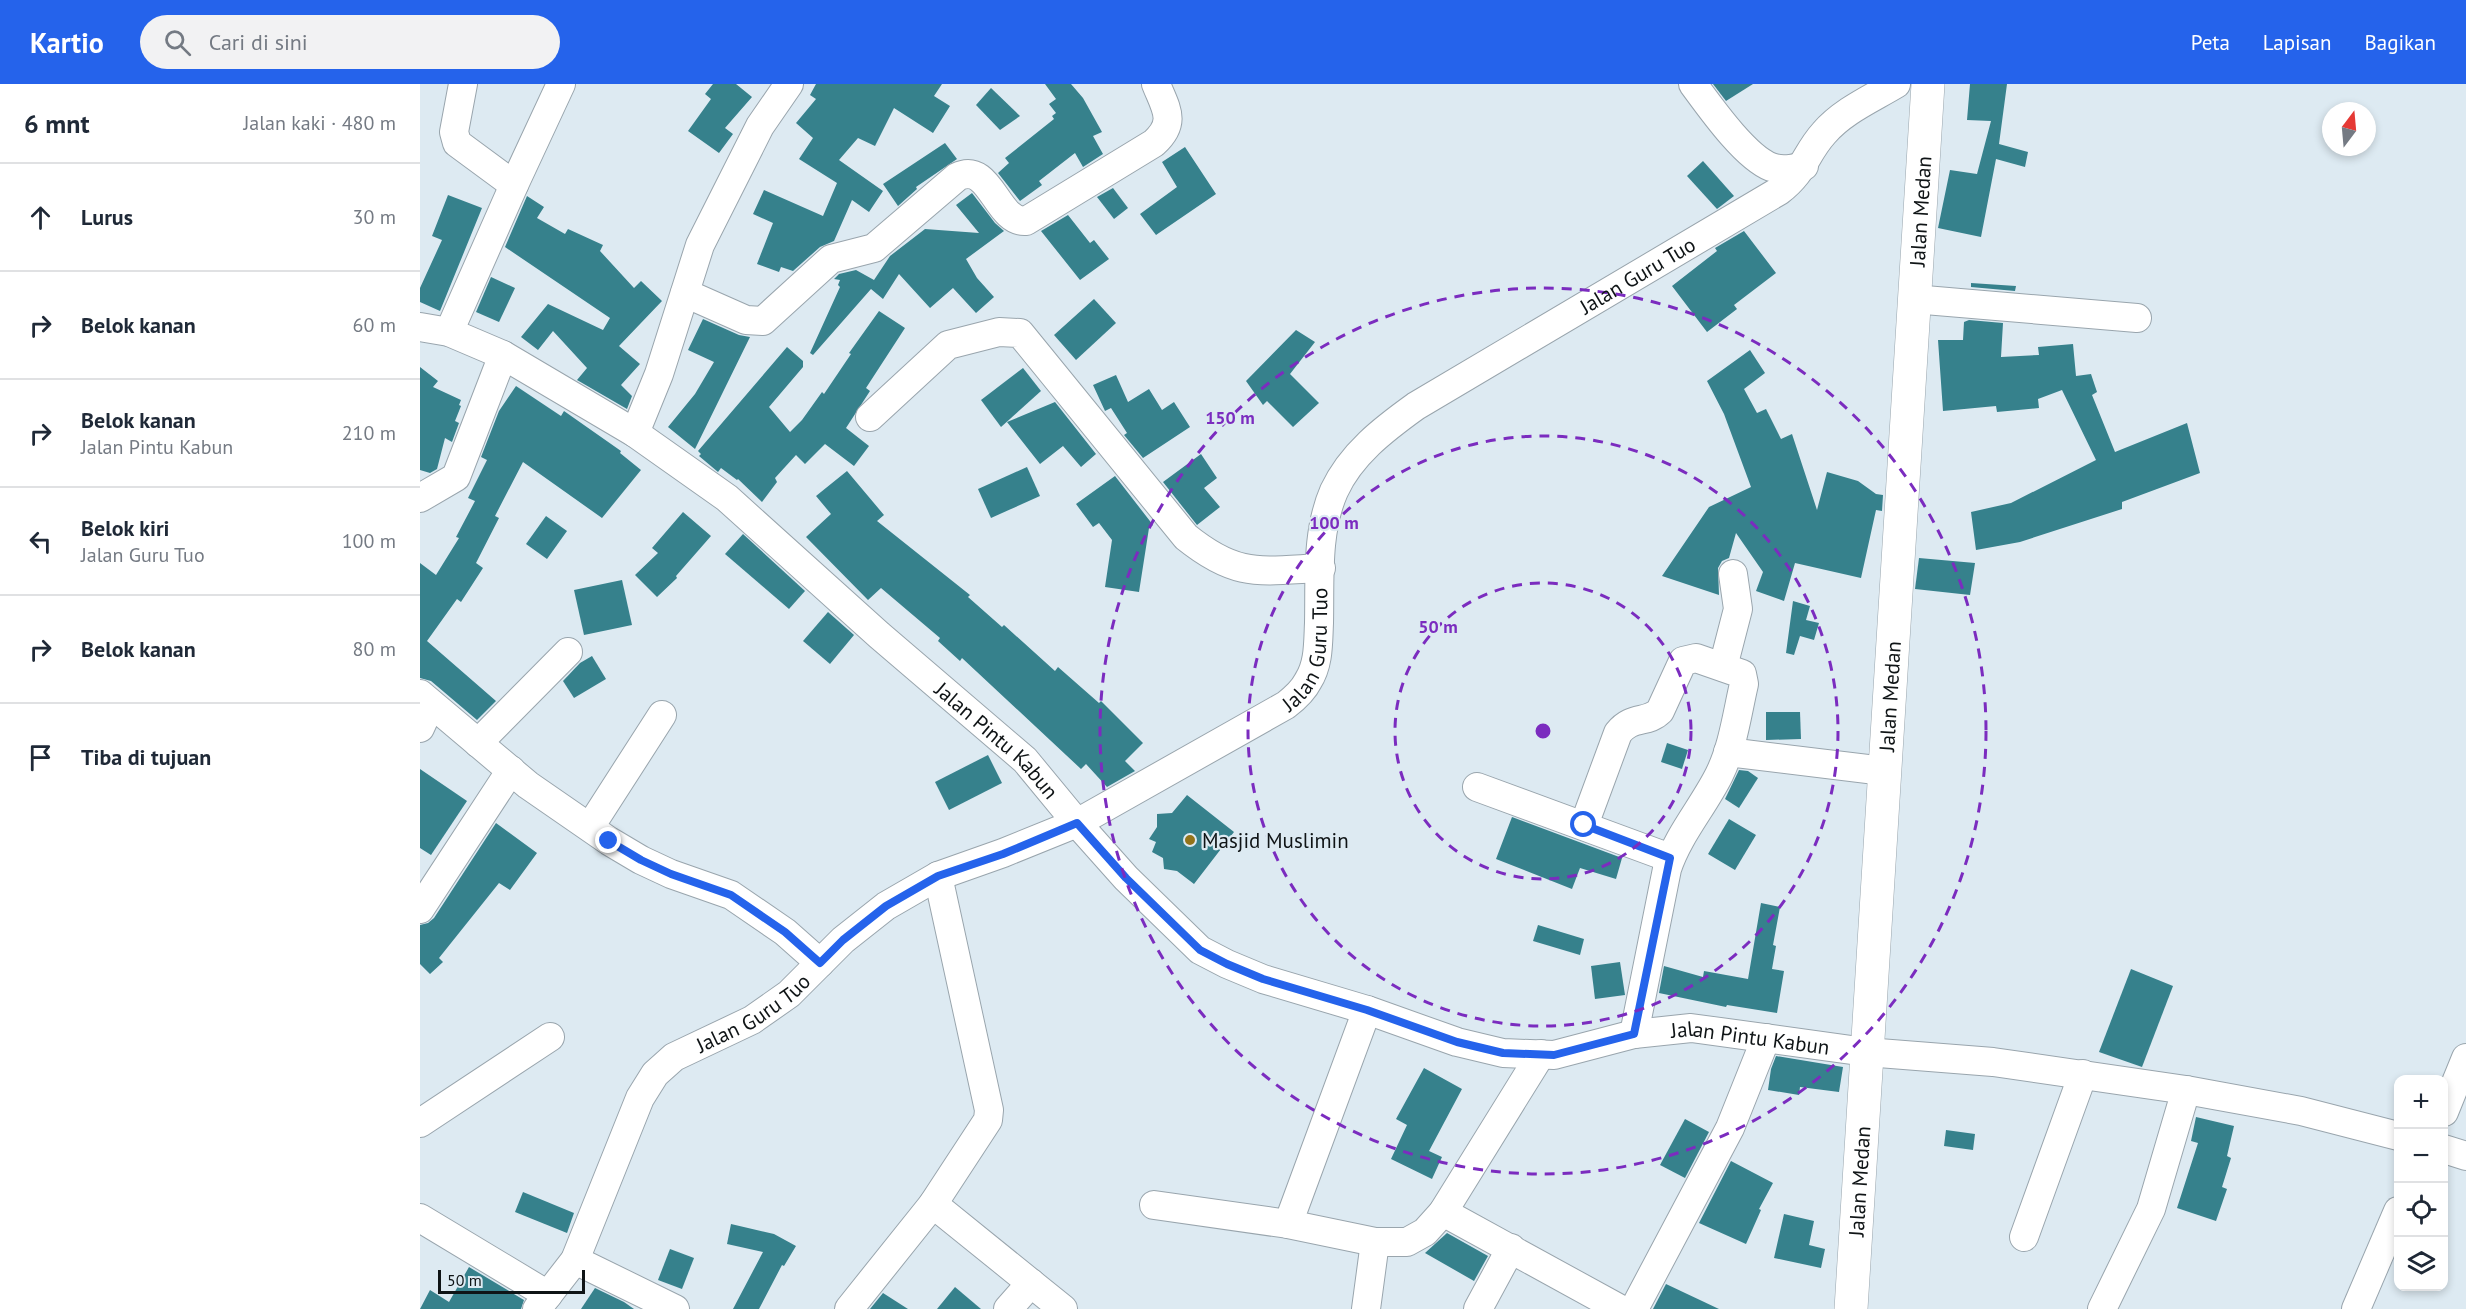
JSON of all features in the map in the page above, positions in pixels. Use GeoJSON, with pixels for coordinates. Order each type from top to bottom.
{"type":"FeatureCollection","features":[{"type":"Feature","properties":{"kind":"main road","name":"Jalan Medan"},"geometry":{"type":"LineString","coordinates":[[1851,1309],[1928,84]]}},
{"type":"Feature","properties":{"kind":"street"},"geometry":{"type":"LineString","coordinates":[[463,84],[454,132],[457,142],[514,185]]}},
{"type":"Feature","properties":{"kind":"street"},"geometry":{"type":"LineString","coordinates":[[449,332],[561,84]]}},
{"type":"Feature","properties":{"kind":"street"},"geometry":{"type":"LineString","coordinates":[[635,433],[659,374],[700,245],[760,126],[789,84]]}},
{"type":"Feature","properties":{"kind":"street"},"geometry":{"type":"LineString","coordinates":[[685,293],[746,320],[763,321],[831,259],[874,248],[964,173],[981,179],[1010,216],[1018,221],[1026,220],[1154,143],[1163,134],[1168,126],[1169,115],[1156,84]]}},
{"type":"Feature","properties":{"kind":"street"},"geometry":{"type":"LineString","coordinates":[[1693,84],[1717,117],[1759,160],[1771,167],[1786,170],[1804,166]]}},
{"type":"Feature","properties":{"kind":"street","name":"Jalan Guru Tuo"},"geometry":{"type":"LineString","coordinates":[[543,1302],[575,1260],[640,1098],[655,1074],[674,1057],[752,1020],[789,993],[843,940],[886,906],[938,876],[1003,854],[1077,823],[1286,705],[1310,680],[1316,661],[1322,539],[1334,492],[1344,472],[1366,446],[1416,406],[1779,191],[1792,181],[1804,166],[1822,135],[1836,119],[1896,84]]}},
{"type":"Feature","properties":{"kind":"street"},"geometry":{"type":"LineString","coordinates":[[1913,299],[2137,318]]}},
{"type":"Feature","properties":{"kind":"street","name":"Jalan Pintu Kabun"},"geometry":{"type":"LineString","coordinates":[[420,327],[449,332],[503,355],[635,433],[727,498],[879,635],[1025,759],[1126,878],[1200,950],[1263,979],[1367,1010],[1457,1042],[1503,1053],[1554,1055],[1634,1034],[1691,1028],[1866,1052],[1993,1062],[2083,1074],[2186,1090],[2301,1112],[2394,1135]]}},
{"type":"Feature","properties":{"kind":"street"},"geometry":{"type":"LineString","coordinates":[[870,417],[948,345],[999,332],[1020,333],[1186,537],[1206,553],[1229,565],[1255,571],[1320,568]]}},
{"type":"Feature","properties":{"kind":"street"},"geometry":{"type":"LineString","coordinates":[[420,498],[456,477],[503,355]]}},
{"type":"Feature","properties":{"kind":"street"},"geometry":{"type":"LineString","coordinates":[[1723,667],[1738,609],[1733,574]]}},
{"type":"Feature","properties":{"kind":"street"},"geometry":{"type":"LineString","coordinates":[[478,743],[568,652]]}},
{"type":"Feature","properties":{"kind":"street"},"geometry":{"type":"LineString","coordinates":[[1584,825],[1618,733],[1625,724],[1655,717],[1683,661],[1696,658],[1739,672],[1744,678],[1744,684],[1728,752],[1719,775],[1670,858],[1634,1034]]}},
{"type":"Feature","properties":{"kind":"street"},"geometry":{"type":"LineString","coordinates":[[424,709],[478,743],[528,785],[641,860],[671,874],[731,895],[785,932],[820,963]]}},
{"type":"Feature","properties":{"kind":"street"},"geometry":{"type":"LineString","coordinates":[[590,827],[662,715]]}},
{"type":"Feature","properties":{"kind":"street"},"geometry":{"type":"LineString","coordinates":[[1728,752],[1884,771]]}},
{"type":"Feature","properties":{"kind":"street"},"geometry":{"type":"LineString","coordinates":[[420,909],[511,770]]}},
{"type":"Feature","properties":{"kind":"street"},"geometry":{"type":"LineString","coordinates":[[1477,787],[1670,858]]}},
{"type":"Feature","properties":{"kind":"street"},"geometry":{"type":"LineString","coordinates":[[849,1309],[933,1204],[985,1127],[989,1110],[938,876]]}},
{"type":"Feature","properties":{"kind":"street"},"geometry":{"type":"LineString","coordinates":[[1288,1224],[1367,1010]]}},
{"type":"Feature","properties":{"kind":"street"},"geometry":{"type":"LineString","coordinates":[[420,1123],[550,1037]]}},
{"type":"Feature","properties":{"kind":"street"},"geometry":{"type":"LineString","coordinates":[[1634,1309],[1730,1128],[1766,1038]]}},
{"type":"Feature","properties":{"kind":"street"},"geometry":{"type":"LineString","coordinates":[[1154,1205],[1288,1224],[1375,1242],[1407,1242],[1425,1232],[1443,1212],[1541,1054]]}},
{"type":"Feature","properties":{"kind":"street"},"geometry":{"type":"LineString","coordinates":[[2448,1102],[2466,1058]]}},
{"type":"Feature","properties":{"kind":"street"},"geometry":{"type":"LineString","coordinates":[[2024,1237],[2083,1074]]}},
{"type":"Feature","properties":{"kind":"street"},"geometry":{"type":"LineString","coordinates":[[2102,1309],[2151,1209],[2186,1090]]}},
{"type":"Feature","properties":{"kind":"street"},"geometry":{"type":"LineString","coordinates":[[2448,1150],[2466,1156]]}},
{"type":"Feature","properties":{"kind":"street"},"geometry":{"type":"LineString","coordinates":[[933,1204],[1063,1309]]}},
{"type":"Feature","properties":{"kind":"street"},"geometry":{"type":"LineString","coordinates":[[1443,1212],[1620,1309]]}},
{"type":"Feature","properties":{"kind":"street"},"geometry":{"type":"LineString","coordinates":[[420,1218],[543,1302]]}},
{"type":"Feature","properties":{"kind":"street"},"geometry":{"type":"LineString","coordinates":[[2356,1309],[2394,1220]]}},
{"type":"Feature","properties":{"kind":"street"},"geometry":{"type":"LineString","coordinates":[[1366,1309],[1375,1242]]}},
{"type":"Feature","properties":{"kind":"street"},"geometry":{"type":"LineString","coordinates":[[1478,1309],[1511,1248]]}},
{"type":"Feature","properties":{"kind":"street"},"geometry":{"type":"LineString","coordinates":[[575,1260],[675,1309]]}},
{"type":"Feature","properties":{"kind":"street"},"geometry":{"type":"LineString","coordinates":[[1008,1309],[1031,1283]]}},
{"type":"Feature","properties":{"kind":"building"},"geometry":{"type":"Polygon","coordinates":[[[713,84],[736,84],[752,97],[725,128],[733,134],[719,153],[688,131],[711,99],[705,94],[713,84]]]}},
{"type":"Feature","properties":{"kind":"building"},"geometry":{"type":"Polygon","coordinates":[[[816,84],[942,84],[934,96],[950,106],[933,133],[894,108],[875,146],[858,138],[839,160],[883,191],[869,212],[852,200],[834,241],[820,247],[793,271],[781,267],[779,272],[757,264],[773,223],[753,214],[764,190],[823,216],[837,183],[799,159],[813,138],[796,123],[816,99],[810,95],[816,84]]]}},
{"type":"Feature","properties":{"kind":"building"},"geometry":{"type":"Polygon","coordinates":[[[1045,84],[1071,84],[1083,98],[1102,132],[1093,136],[1103,154],[1083,167],[1075,153],[1039,181],[1042,185],[1020,201],[998,173],[1009,163],[1005,158],[1054,119],[1052,116],[1056,113],[1049,104],[1056,99],[1045,84]]]}},
{"type":"Feature","properties":{"kind":"building"},"geometry":{"type":"Polygon","coordinates":[[[1713,84],[1753,84],[1726,101],[1713,84]]]}},
{"type":"Feature","properties":{"kind":"building"},"geometry":{"type":"Polygon","coordinates":[[[1970,84],[2007,84],[1999,144],[2028,152],[2025,167],[1996,159],[1981,237],[1938,228],[1950,170],[1977,174],[1991,121],[1967,120],[1970,84]]]}},
{"type":"Feature","properties":{"kind":"building"},"geometry":{"type":"Polygon","coordinates":[[[991,88],[1020,116],[1000,130],[976,105],[991,88]]]}},
{"type":"Feature","properties":{"kind":"building"},"geometry":{"type":"Polygon","coordinates":[[[945,143],[957,159],[916,187],[917,189],[898,206],[883,184],[945,143]]]}},
{"type":"Feature","properties":{"kind":"building"},"geometry":{"type":"Polygon","coordinates":[[[1185,147],[1216,194],[1156,235],[1140,214],[1177,187],[1162,162],[1185,147]]]}},
{"type":"Feature","properties":{"kind":"building"},"geometry":{"type":"Polygon","coordinates":[[[1703,161],[1734,196],[1717,209],[1687,176],[1703,161]]]}},
{"type":"Feature","properties":{"kind":"building"},"geometry":{"type":"Polygon","coordinates":[[[1113,188],[1128,208],[1114,219],[1097,197],[1113,188]]]}},
{"type":"Feature","properties":{"kind":"building"},"geometry":{"type":"Polygon","coordinates":[[[972,193],[1004,231],[966,259],[977,278],[994,297],[976,313],[953,288],[930,308],[899,274],[883,299],[871,289],[813,355],[810,353],[840,287],[838,285],[840,280],[834,279],[839,274],[856,270],[874,280],[890,256],[925,229],[979,233],[956,205],[972,193]]]}},
{"type":"Feature","properties":{"kind":"building"},"geometry":{"type":"Polygon","coordinates":[[[448,195],[482,208],[440,311],[420,302],[420,288],[442,240],[432,236],[448,195]]]}},
{"type":"Feature","properties":{"kind":"building"},"geometry":{"type":"Polygon","coordinates":[[[527,196],[544,207],[537,218],[565,234],[568,229],[603,245],[600,251],[634,288],[641,281],[662,301],[619,346],[640,364],[621,385],[632,396],[627,409],[577,380],[587,368],[553,331],[538,350],[521,337],[548,304],[603,330],[610,318],[505,247],[527,196]]]}},
{"type":"Feature","properties":{"kind":"building"},"geometry":{"type":"Polygon","coordinates":[[[1068,215],[1090,243],[1094,240],[1109,259],[1080,280],[1041,231],[1068,215]]]}},
{"type":"Feature","properties":{"kind":"building"},"geometry":{"type":"Polygon","coordinates":[[[1744,231],[1776,273],[1734,305],[1737,309],[1707,332],[1672,286],[1717,251],[1715,248],[1744,231]]]}},
{"type":"Feature","properties":{"kind":"building"},"geometry":{"type":"Polygon","coordinates":[[[491,277],[515,288],[499,322],[476,312],[491,277]]]}},
{"type":"Feature","properties":{"kind":"building"},"geometry":{"type":"Polygon","coordinates":[[[1971,283],[2016,286],[2015,291],[1971,287],[1971,283]]]}},
{"type":"Feature","properties":{"kind":"building"},"geometry":{"type":"Polygon","coordinates":[[[1094,299],[1116,323],[1076,360],[1054,335],[1094,299]]]}},
{"type":"Feature","properties":{"kind":"building"},"geometry":{"type":"Polygon","coordinates":[[[879,311],[905,328],[866,388],[870,391],[846,428],[869,446],[854,466],[825,444],[805,464],[796,455],[775,478],[777,482],[762,502],[738,479],[721,468],[718,472],[699,456],[701,454],[698,451],[787,347],[803,361],[803,367],[769,407],[790,432],[802,420],[822,392],[824,394],[851,354],[849,353],[879,311]]]}},
{"type":"Feature","properties":{"kind":"building"},"geometry":{"type":"Polygon","coordinates":[[[703,319],[739,335],[750,337],[695,449],[668,427],[695,394],[714,362],[688,350],[703,319]]]}},
{"type":"Feature","properties":{"kind":"building"},"geometry":{"type":"Polygon","coordinates":[[[1969,320],[2003,323],[2001,357],[2039,355],[2038,347],[2073,344],[2076,376],[2091,374],[2097,392],[2092,395],[2115,452],[2187,423],[2200,473],[2122,502],[2122,509],[2020,542],[1976,550],[1971,512],[2011,503],[2096,460],[2062,390],[2038,399],[2039,408],[1997,412],[1996,406],[1943,411],[1938,340],[1963,340],[1964,322],[1969,320]]]}},
{"type":"Feature","properties":{"kind":"building"},"geometry":{"type":"Polygon","coordinates":[[[1296,330],[1315,342],[1290,374],[1319,403],[1293,427],[1267,401],[1263,405],[1246,381],[1296,330]]]}},
{"type":"Feature","properties":{"kind":"building"},"geometry":{"type":"Polygon","coordinates":[[[1750,350],[1765,373],[1744,389],[1757,413],[1766,409],[1781,439],[1792,434],[1817,510],[1827,472],[1858,481],[1876,494],[1883,495],[1882,511],[1876,510],[1861,578],[1795,563],[1784,601],[1756,591],[1763,572],[1736,533],[1729,558],[1722,561],[1718,568],[1719,595],[1662,576],[1709,507],[1751,487],[1724,414],[1707,381],[1750,350]]]}},
{"type":"Feature","properties":{"kind":"building"},"geometry":{"type":"Polygon","coordinates":[[[420,367],[438,381],[433,387],[461,400],[455,421],[459,423],[452,442],[445,438],[437,469],[430,473],[420,470],[420,367]]]}},
{"type":"Feature","properties":{"kind":"building"},"geometry":{"type":"Polygon","coordinates":[[[1023,368],[1041,391],[1001,427],[981,400],[1023,368]]]}},
{"type":"Feature","properties":{"kind":"building"},"geometry":{"type":"Polygon","coordinates":[[[1116,375],[1128,402],[1149,389],[1162,410],[1174,402],[1190,427],[1143,458],[1124,435],[1127,433],[1111,408],[1105,411],[1093,385],[1116,375]]]}},
{"type":"Feature","properties":{"kind":"building"},"geometry":{"type":"Polygon","coordinates":[[[516,386],[561,416],[564,411],[621,451],[620,453],[641,470],[602,518],[523,462],[495,516],[499,518],[476,563],[483,568],[461,602],[457,599],[427,641],[496,701],[477,720],[431,681],[420,678],[420,563],[436,575],[459,538],[456,537],[475,501],[468,498],[487,460],[481,457],[499,411],[516,386]]]}},
{"type":"Feature","properties":{"kind":"building"},"geometry":{"type":"Polygon","coordinates":[[[1055,402],[1096,454],[1081,467],[1063,446],[1040,464],[1007,422],[1055,402]]]}},
{"type":"Feature","properties":{"kind":"building"},"geometry":{"type":"Polygon","coordinates":[[[1201,454],[1217,478],[1204,488],[1220,507],[1197,525],[1163,482],[1201,454]]]}},
{"type":"Feature","properties":{"kind":"building"},"geometry":{"type":"Polygon","coordinates":[[[1027,467],[1040,496],[991,518],[978,489],[1027,467]]]}},
{"type":"Feature","properties":{"kind":"building"},"geometry":{"type":"Polygon","coordinates":[[[847,471],[884,515],[877,521],[970,595],[968,597],[1002,627],[1004,625],[1055,671],[1058,667],[1099,703],[1101,701],[1143,743],[1125,761],[1135,771],[1107,787],[1086,764],[1081,769],[962,658],[960,661],[938,641],[940,638],[881,588],[868,600],[806,537],[831,514],[816,496],[847,471]]]}},
{"type":"Feature","properties":{"kind":"building"},"geometry":{"type":"Polygon","coordinates":[[[1115,476],[1153,525],[1149,528],[1139,592],[1105,587],[1112,540],[1099,523],[1093,527],[1076,504],[1115,476]]]}},
{"type":"Feature","properties":{"kind":"building"},"geometry":{"type":"Polygon","coordinates":[[[683,512],[711,536],[676,576],[677,578],[657,597],[635,575],[658,553],[652,548],[683,512]]]}},
{"type":"Feature","properties":{"kind":"building"},"geometry":{"type":"Polygon","coordinates":[[[546,516],[567,531],[547,559],[526,544],[546,516]]]}},
{"type":"Feature","properties":{"kind":"building"},"geometry":{"type":"Polygon","coordinates":[[[743,534],[805,591],[789,609],[725,554],[743,534]]]}},
{"type":"Feature","properties":{"kind":"building"},"geometry":{"type":"Polygon","coordinates":[[[1919,558],[1975,563],[1970,595],[1915,589],[1919,558]]]}},
{"type":"Feature","properties":{"kind":"building"},"geometry":{"type":"Polygon","coordinates":[[[622,580],[632,625],[584,635],[574,590],[622,580]]]}},
{"type":"Feature","properties":{"kind":"building"},"geometry":{"type":"Polygon","coordinates":[[[1793,601],[1810,606],[1806,620],[1819,623],[1814,640],[1800,636],[1794,655],[1786,653],[1793,601]]]}},
{"type":"Feature","properties":{"kind":"building"},"geometry":{"type":"Polygon","coordinates":[[[828,612],[854,635],[830,664],[803,641],[828,612]]]}},
{"type":"Feature","properties":{"kind":"building"},"geometry":{"type":"Polygon","coordinates":[[[592,656],[606,679],[574,698],[563,681],[580,663],[592,656]]]}},
{"type":"Feature","properties":{"kind":"building"},"geometry":{"type":"Polygon","coordinates":[[[1766,712],[1800,712],[1801,739],[1766,740],[1766,712]]]}},
{"type":"Feature","properties":{"kind":"building"},"geometry":{"type":"Polygon","coordinates":[[[1667,743],[1688,750],[1682,769],[1661,762],[1667,743]]]}},
{"type":"Feature","properties":{"kind":"building"},"geometry":{"type":"Polygon","coordinates":[[[988,755],[1002,783],[949,810],[935,782],[988,755]]]}},
{"type":"Feature","properties":{"kind":"building"},"geometry":{"type":"Polygon","coordinates":[[[420,769],[467,801],[431,855],[420,848],[420,769]]]}},
{"type":"Feature","properties":{"kind":"building"},"geometry":{"type":"Polygon","coordinates":[[[1739,770],[1748,771],[1758,778],[1739,808],[1725,799],[1739,770]]]}},
{"type":"Feature","properties":{"kind":"building","name":"Masjid Muslimin"},"geometry":{"type":"Polygon","coordinates":[[[1187,795],[1234,832],[1194,884],[1177,871],[1164,869],[1163,858],[1152,852],[1156,842],[1149,839],[1157,827],[1157,814],[1172,813],[1187,795]]]}},
{"type":"Feature","properties":{"kind":"building"},"geometry":{"type":"Polygon","coordinates":[[[1512,817],[1622,858],[1616,879],[1580,868],[1572,889],[1496,859],[1512,817]]]}},
{"type":"Feature","properties":{"kind":"building"},"geometry":{"type":"Polygon","coordinates":[[[1729,819],[1756,835],[1735,870],[1708,854],[1729,819]]]}},
{"type":"Feature","properties":{"kind":"building"},"geometry":{"type":"Polygon","coordinates":[[[496,823],[537,853],[510,890],[499,883],[439,958],[443,962],[430,974],[420,964],[420,925],[434,918],[496,823]]]}},
{"type":"Feature","properties":{"kind":"building"},"geometry":{"type":"Polygon","coordinates":[[[1761,903],[1780,907],[1773,945],[1776,946],[1772,969],[1784,971],[1777,1013],[1727,1005],[1726,1007],[1659,993],[1664,966],[1703,977],[1704,971],[1748,979],[1761,903]]]}},
{"type":"Feature","properties":{"kind":"building"},"geometry":{"type":"Polygon","coordinates":[[[1538,925],[1584,939],[1580,955],[1533,941],[1538,925]]]}},
{"type":"Feature","properties":{"kind":"building"},"geometry":{"type":"Polygon","coordinates":[[[1620,962],[1625,995],[1595,999],[1591,966],[1620,962]]]}},
{"type":"Feature","properties":{"kind":"building"},"geometry":{"type":"Polygon","coordinates":[[[2131,969],[2173,986],[2142,1067],[2099,1052],[2131,969]]]}},
{"type":"Feature","properties":{"kind":"building"},"geometry":{"type":"Polygon","coordinates":[[[1776,1056],[1843,1067],[1839,1092],[1800,1087],[1799,1095],[1768,1090],[1771,1069],[1776,1056]]]}},
{"type":"Feature","properties":{"kind":"building"},"geometry":{"type":"Polygon","coordinates":[[[1424,1068],[1462,1089],[1429,1151],[1442,1157],[1432,1179],[1391,1159],[1407,1125],[1396,1119],[1424,1068]]]}},
{"type":"Feature","properties":{"kind":"building"},"geometry":{"type":"Polygon","coordinates":[[[2196,1117],[2234,1126],[2227,1156],[2231,1158],[2222,1187],[2227,1189],[2216,1221],[2177,1208],[2198,1143],[2191,1141],[2196,1117]]]}},
{"type":"Feature","properties":{"kind":"building"},"geometry":{"type":"Polygon","coordinates":[[[1685,1119],[1709,1132],[1685,1178],[1660,1165],[1685,1119]]]}},
{"type":"Feature","properties":{"kind":"building"},"geometry":{"type":"Polygon","coordinates":[[[1946,1130],[1975,1134],[1973,1150],[1944,1146],[1946,1130]]]}},
{"type":"Feature","properties":{"kind":"building"},"geometry":{"type":"Polygon","coordinates":[[[1731,1161],[1773,1183],[1759,1209],[1761,1210],[1746,1244],[1699,1223],[1731,1161]]]}},
{"type":"Feature","properties":{"kind":"building"},"geometry":{"type":"Polygon","coordinates":[[[523,1192],[574,1213],[567,1233],[515,1212],[523,1192]]]}},
{"type":"Feature","properties":{"kind":"building"},"geometry":{"type":"Polygon","coordinates":[[[1784,1214],[1814,1221],[1809,1245],[1825,1249],[1821,1268],[1774,1258],[1784,1214]]]}},
{"type":"Feature","properties":{"kind":"building"},"geometry":{"type":"Polygon","coordinates":[[[731,1224],[774,1234],[796,1246],[784,1266],[782,1265],[759,1309],[733,1309],[763,1252],[727,1244],[731,1224]]]}},
{"type":"Feature","properties":{"kind":"building"},"geometry":{"type":"Polygon","coordinates":[[[1447,1233],[1488,1256],[1474,1281],[1425,1253],[1447,1233]]]}},
{"type":"Feature","properties":{"kind":"building"},"geometry":{"type":"Polygon","coordinates":[[[670,1249],[694,1258],[682,1289],[658,1280],[670,1249]]]}},
{"type":"Feature","properties":{"kind":"building"},"geometry":{"type":"Polygon","coordinates":[[[469,1267],[524,1300],[521,1309],[420,1309],[430,1290],[449,1302],[469,1267]]]}},
{"type":"Feature","properties":{"kind":"building"},"geometry":{"type":"Polygon","coordinates":[[[1666,1284],[1719,1309],[1653,1309],[1666,1284]]]}},
{"type":"Feature","properties":{"kind":"building"},"geometry":{"type":"Polygon","coordinates":[[[955,1287],[981,1309],[937,1309],[955,1287]]]}},
{"type":"Feature","properties":{"kind":"building"},"geometry":{"type":"Polygon","coordinates":[[[595,1288],[624,1302],[634,1309],[581,1309],[595,1288]]]}},
{"type":"Feature","properties":{"kind":"building"},"geometry":{"type":"Polygon","coordinates":[[[883,1293],[908,1309],[870,1309],[883,1293]]]}},
{"type":"Feature","properties":{"kind":"place","name":"Masjid Muslimin"},"geometry":{"type":"Point","coordinates":[1190,840]}},
{"type":"Feature","properties":{"kind":"route"},"geometry":{"type":"LineString","coordinates":[[609,841],[671,874],[731,895],[785,932],[820,963],[843,940],[886,906],[938,876],[1003,854],[1077,823],[1126,878],[1200,950],[1227,964],[1263,979],[1367,1010],[1457,1042],[1503,1053],[1554,1055],[1634,1034],[1670,858],[1584,825]]}}]}
